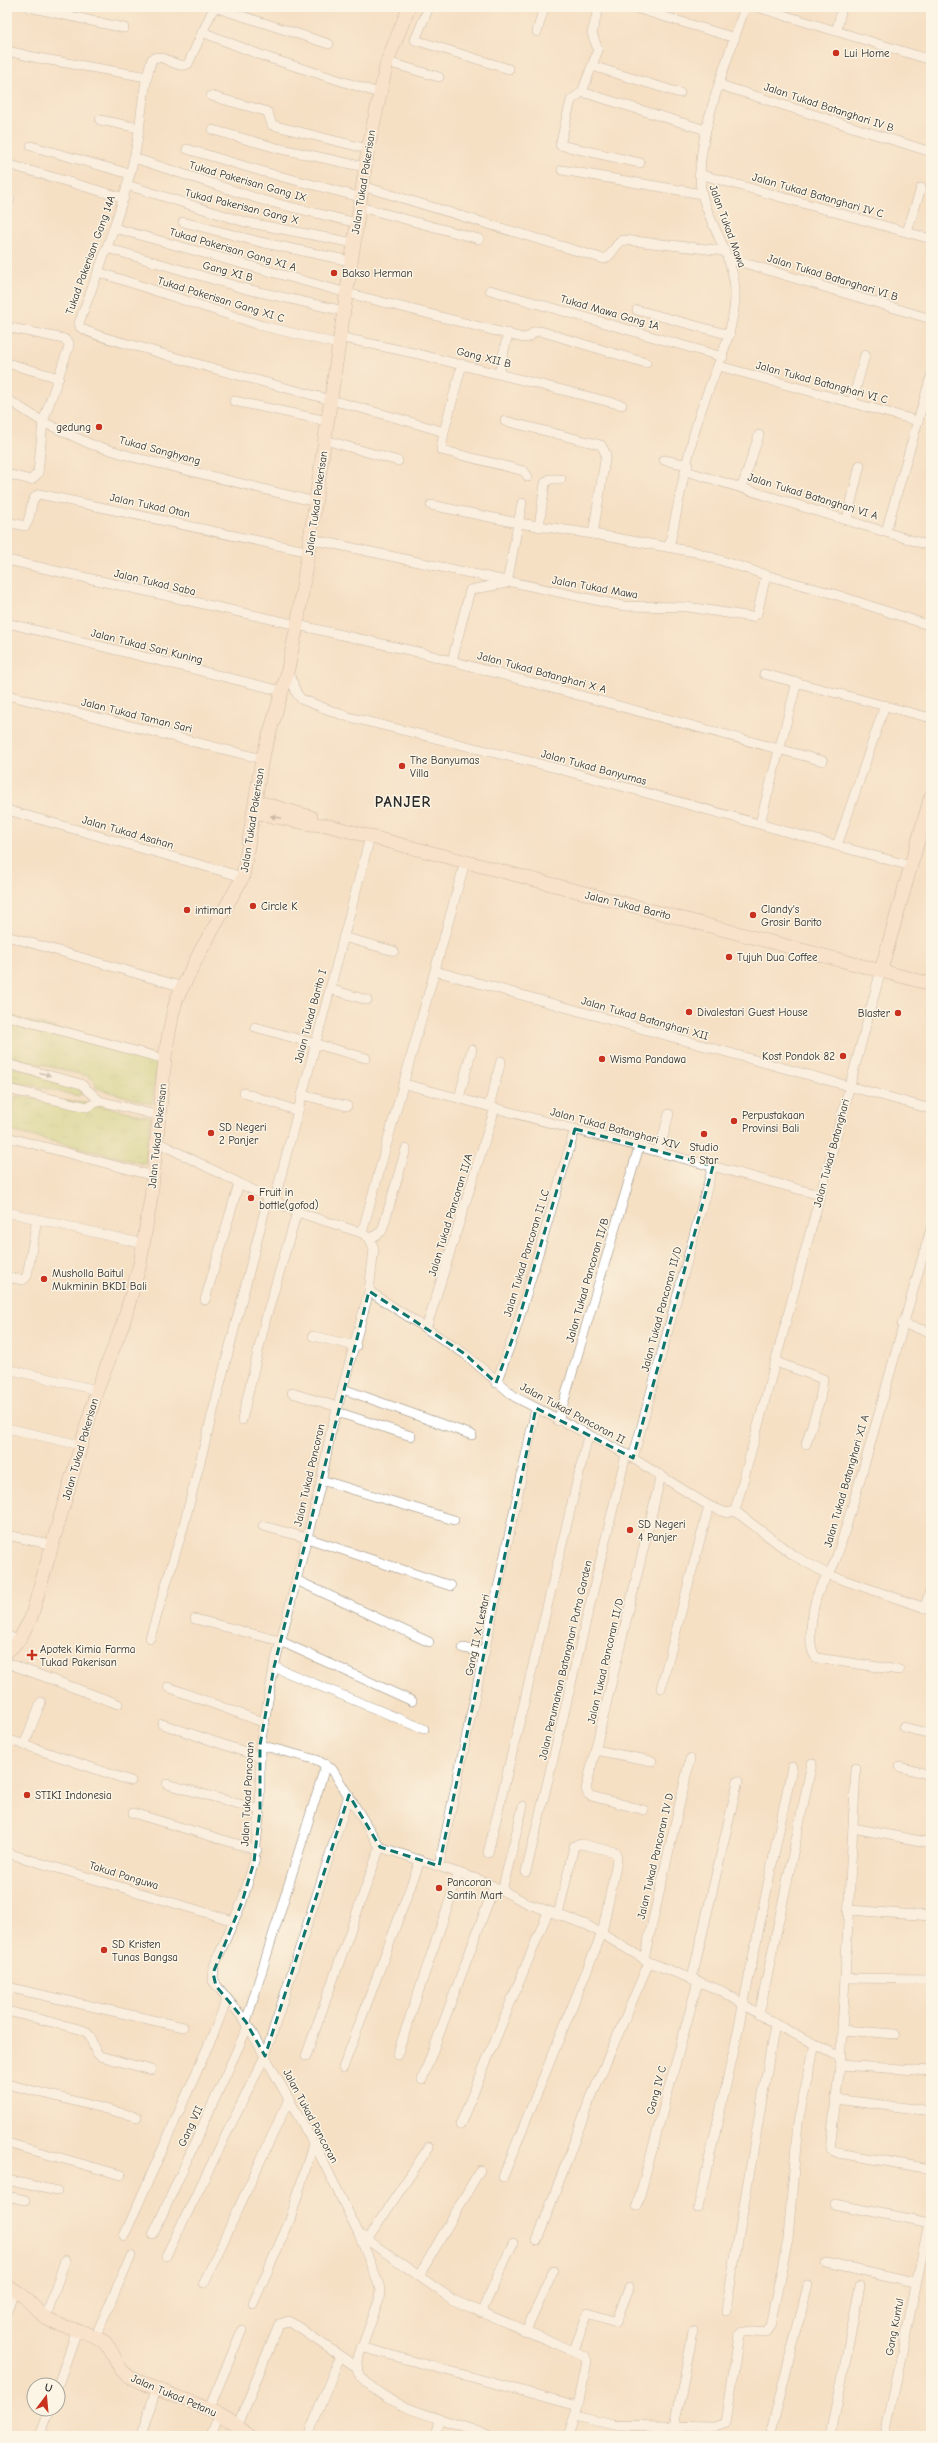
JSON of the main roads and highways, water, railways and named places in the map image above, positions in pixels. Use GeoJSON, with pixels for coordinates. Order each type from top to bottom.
{"type":"FeatureCollection","features":[{"type":"Feature","properties":{"kind":"place","name":"Lui Home"},"geometry":{"type":"Point","coordinates":[836,53]}},
{"type":"Feature","properties":{"kind":"place","name":"Bakso Herman"},"geometry":{"type":"Point","coordinates":[334,273]}},
{"type":"Feature","properties":{"kind":"place","name":"gedung"},"geometry":{"type":"Point","coordinates":[99,427]}},
{"type":"Feature","properties":{"kind":"place","name":"The Banyumas Villa"},"geometry":{"type":"Point","coordinates":[402,766]}},
{"type":"Feature","properties":{"kind":"place","name":"Circle K"},"geometry":{"type":"Point","coordinates":[253,906]}},
{"type":"Feature","properties":{"kind":"place","name":"intimart"},"geometry":{"type":"Point","coordinates":[187,910]}},
{"type":"Feature","properties":{"kind":"place","name":"Clandy's Grosir Barito"},"geometry":{"type":"Point","coordinates":[753,915]}},
{"type":"Feature","properties":{"kind":"place","name":"Tujuh Dua Coffee"},"geometry":{"type":"Point","coordinates":[729,957]}},
{"type":"Feature","properties":{"kind":"place","name":"Divalestari Guest House"},"geometry":{"type":"Point","coordinates":[689,1012]}},
{"type":"Feature","properties":{"kind":"place","name":"Blaster"},"geometry":{"type":"Point","coordinates":[898,1013]}},
{"type":"Feature","properties":{"kind":"place","name":"Kost Pondok 82"},"geometry":{"type":"Point","coordinates":[843,1056]}},
{"type":"Feature","properties":{"kind":"place","name":"Wisma Pandawa"},"geometry":{"type":"Point","coordinates":[602,1059]}},
{"type":"Feature","properties":{"kind":"place","name":"Perpustakaan Provinsi Bali"},"geometry":{"type":"Point","coordinates":[734,1121]}},
{"type":"Feature","properties":{"kind":"place","name":"SD Negeri 2 Panjer"},"geometry":{"type":"Point","coordinates":[211,1133]}},
{"type":"Feature","properties":{"kind":"place","name":"Studio 5 Star"},"geometry":{"type":"Point","coordinates":[704,1134]}},
{"type":"Feature","properties":{"kind":"place","name":"Fruit in bottle(gofod)"},"geometry":{"type":"Point","coordinates":[251,1198]}},
{"type":"Feature","properties":{"kind":"place","name":"Musholla Baitul Mukminin BKDI Bali"},"geometry":{"type":"Point","coordinates":[44,1279]}},
{"type":"Feature","properties":{"kind":"place","name":"SD Negeri 4 Panjer"},"geometry":{"type":"Point","coordinates":[630,1530]}},
{"type":"Feature","properties":{"kind":"place","name":"Apotek Kimia Farma Tukad Pakerisan"},"geometry":{"type":"Point","coordinates":[32,1655]}},
{"type":"Feature","properties":{"kind":"place","name":"STIKI Indonesia"},"geometry":{"type":"Point","coordinates":[27,1795]}},
{"type":"Feature","properties":{"kind":"place","name":"Pancoran Santih Mart"},"geometry":{"type":"Point","coordinates":[439,1888]}},
{"type":"Feature","properties":{"kind":"place","name":"SD Kristen Tunas Bangsa"},"geometry":{"type":"Point","coordinates":[104,1950]}},
{"type":"Feature","properties":{"kind":"district","name":"PANJER"},"geometry":{"type":"Point","coordinates":[403,802]}}]}
